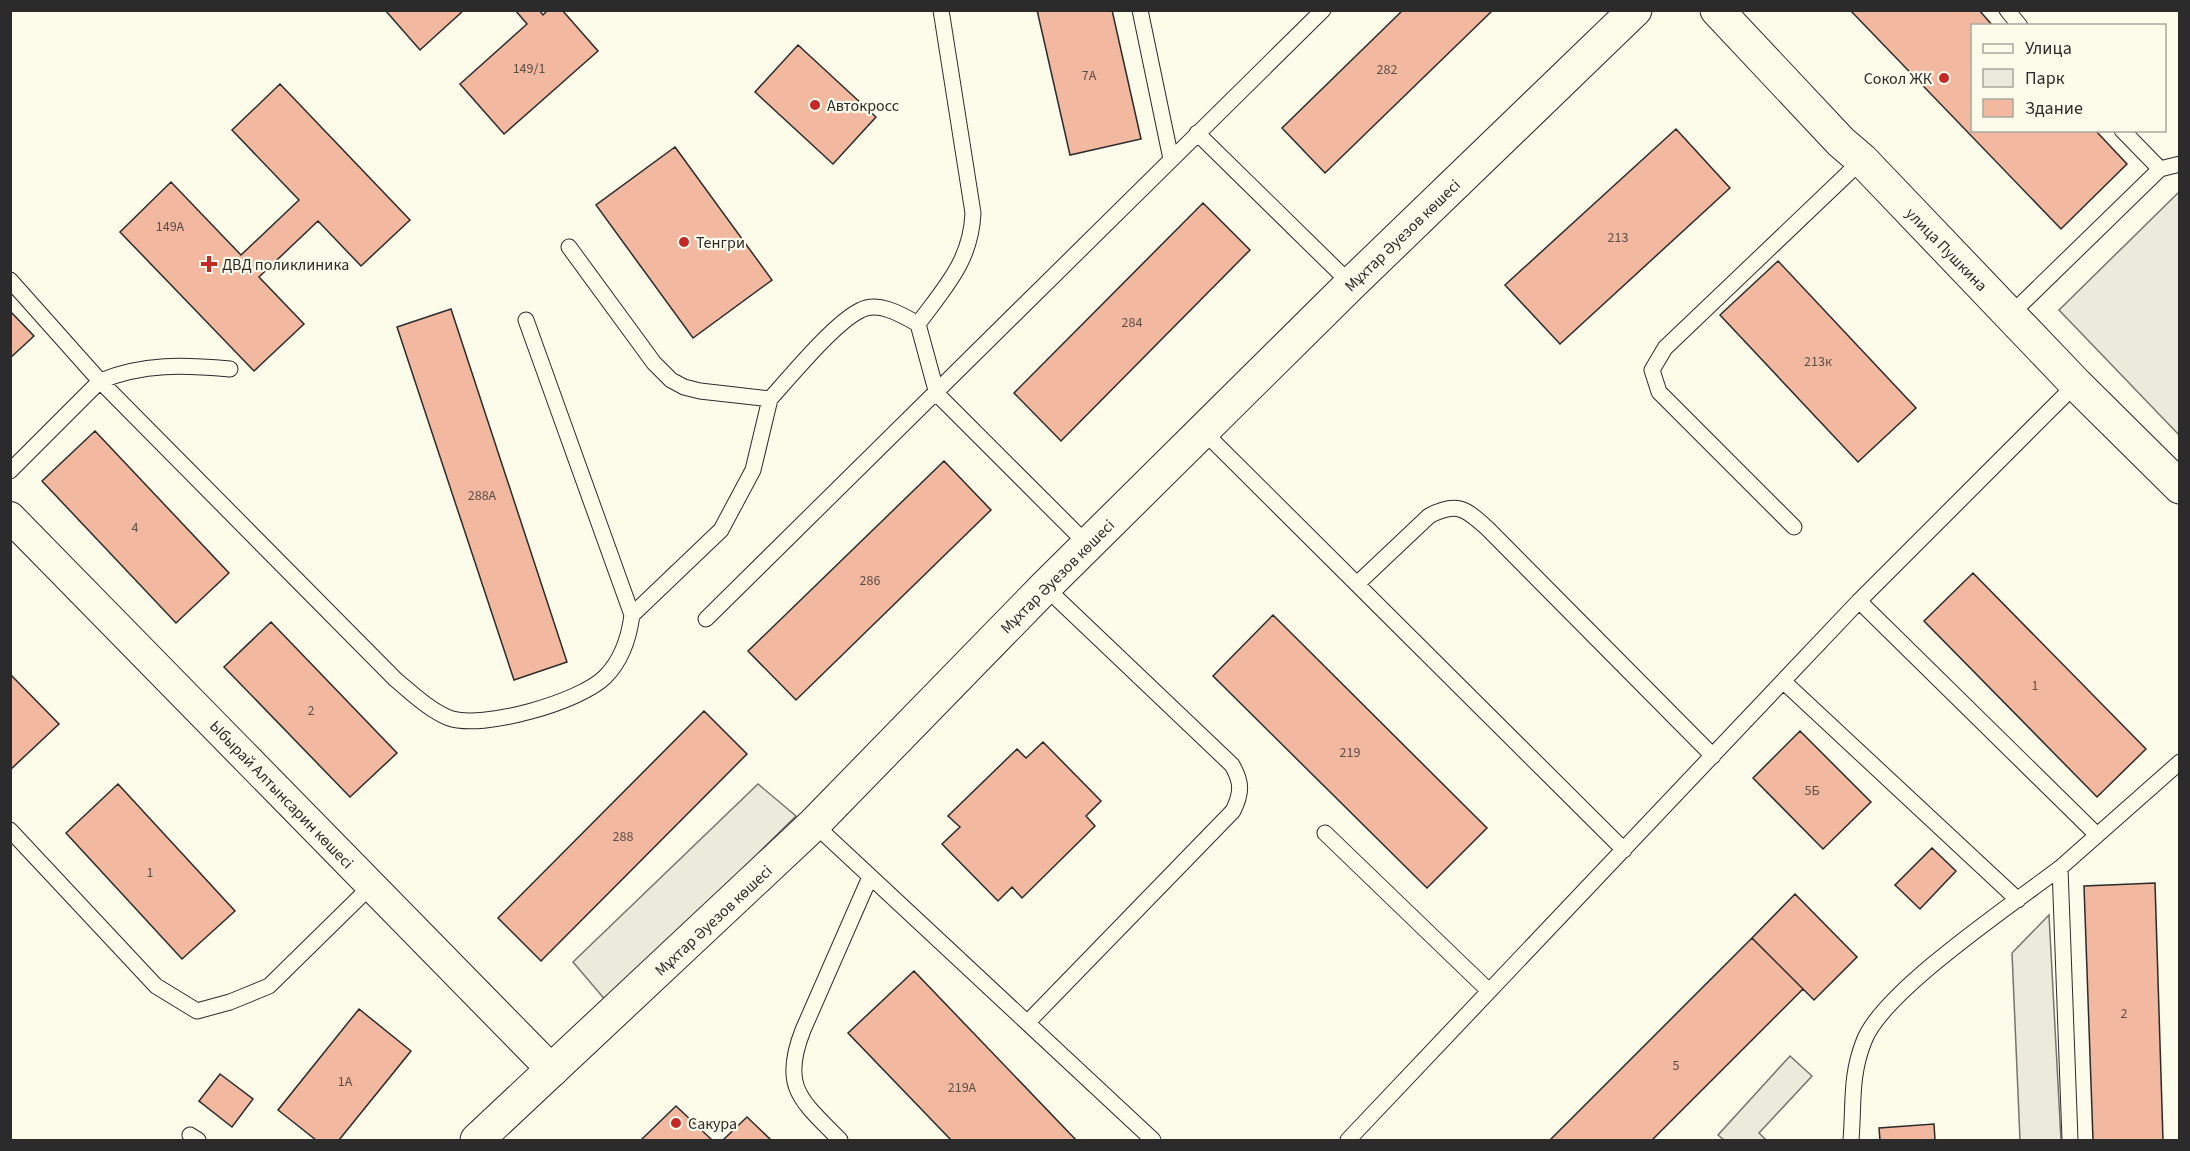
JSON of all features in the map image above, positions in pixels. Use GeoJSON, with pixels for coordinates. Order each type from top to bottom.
{"type":"FeatureCollection","features":[{"type":"Feature","properties":{"kind":"street","name":"Мұхтар Әуезов көшесі"},"geometry":{"type":"LineString","coordinates":[[477,1140],[814,824],[1045,587],[1351,284],[1635,10]]}},
{"type":"Feature","properties":{"kind":"street","name":"улица Пушкина"},"geometry":{"type":"LineString","coordinates":[[1717,10],[1841,142],[1862,160],[2076,384],[2180,487]]}},
{"type":"Feature","properties":{"kind":"street","name":"Ыбырай Алтынсарин көшесі"},"geometry":{"type":"LineString","coordinates":[[10,517],[553,1071]]}},
{"type":"Feature","properties":{"kind":"lane"},"geometry":{"type":"LineString","coordinates":[[918,324],[966,254],[972,232],[971,194],[959,134],[941,10]]}},
{"type":"Feature","properties":{"kind":"lane"},"geometry":{"type":"LineString","coordinates":[[1140,10],[1171,159]]}},
{"type":"Feature","properties":{"kind":"lane"},"geometry":{"type":"LineString","coordinates":[[706,619],[937,394],[1323,10]]}},
{"type":"Feature","properties":{"kind":"lane"},"geometry":{"type":"LineString","coordinates":[[2007,10],[2018,24]]}},
{"type":"Feature","properties":{"kind":"lane"},"geometry":{"type":"LineString","coordinates":[[2124,132],[2160,169]]}},
{"type":"Feature","properties":{"kind":"lane"},"geometry":{"type":"LineString","coordinates":[[1197,133],[1351,284]]}},
{"type":"Feature","properties":{"kind":"lane"},"geometry":{"type":"LineString","coordinates":[[1794,527],[1659,392],[1652,370],[1665,348],[1862,160]]}},
{"type":"Feature","properties":{"kind":"lane"},"geometry":{"type":"LineString","coordinates":[[2010,315],[2160,169],[2180,164]]}},
{"type":"Feature","properties":{"kind":"lane"},"geometry":{"type":"LineString","coordinates":[[569,247],[654,363],[671,380],[684,387],[700,391],[770,399]]}},
{"type":"Feature","properties":{"kind":"lane"},"geometry":{"type":"LineString","coordinates":[[10,280],[100,381],[396,680],[450,718],[498,720],[538,710],[587,690],[617,663],[630,630],[632,615],[526,320]]}},
{"type":"Feature","properties":{"kind":"lane"},"geometry":{"type":"LineString","coordinates":[[632,615],[721,530],[753,470],[770,399],[829,335],[861,309],[879,308],[898,313],[918,324],[937,394],[1088,545]]}},
{"type":"Feature","properties":{"kind":"lane"},"geometry":{"type":"LineString","coordinates":[[10,471],[100,381],[124,371],[148,367],[186,366],[230,369]]}},
{"type":"Feature","properties":{"kind":"lane"},"geometry":{"type":"LineString","coordinates":[[1348,1140],[1859,601],[2076,384]]}},
{"type":"Feature","properties":{"kind":"lane"},"geometry":{"type":"LineString","coordinates":[[1203,431],[1624,850]]}},
{"type":"Feature","properties":{"kind":"lane"},"geometry":{"type":"LineString","coordinates":[[1357,584],[1429,516],[1442,509],[1457,507],[1472,514],[1713,756]]}},
{"type":"Feature","properties":{"kind":"lane"},"geometry":{"type":"LineString","coordinates":[[1028,1022],[1233,811],[1241,790],[1239,776],[1232,765],[1045,587]]}},
{"type":"Feature","properties":{"kind":"lane"},"geometry":{"type":"LineString","coordinates":[[1859,601],[2096,834]]}},
{"type":"Feature","properties":{"kind":"lane"},"geometry":{"type":"LineString","coordinates":[[1784,682],[2018,900]]}},
{"type":"Feature","properties":{"kind":"lane"},"geometry":{"type":"LineString","coordinates":[[1851,1140],[1853,1076],[1864,1038],[1892,1000],[2060,868],[2180,762]]}},
{"type":"Feature","properties":{"kind":"lane"},"geometry":{"type":"LineString","coordinates":[[814,824],[1153,1140]]}},
{"type":"Feature","properties":{"kind":"lane"},"geometry":{"type":"LineString","coordinates":[[10,830],[156,986],[196,1011],[230,1002],[269,986],[372,885]]}},
{"type":"Feature","properties":{"kind":"lane"},"geometry":{"type":"LineString","coordinates":[[1325,833],[1489,991]]}},
{"type":"Feature","properties":{"kind":"lane"},"geometry":{"type":"LineString","coordinates":[[2060,868],[2070,1140]]}},
{"type":"Feature","properties":{"kind":"lane"},"geometry":{"type":"LineString","coordinates":[[840,1140],[804,1103],[792,1070],[795,1051],[803,1030],[870,877]]}},
{"type":"Feature","properties":{"kind":"green space"},"geometry":{"type":"Polygon","coordinates":[[[2179,192],[2179,435],[2059,310],[2179,192]]]}},
{"type":"Feature","properties":{"kind":"shaded area"},"geometry":{"type":"Polygon","coordinates":[[[758,784],[796,816],[607,1002],[573,962],[758,784]]]}},
{"type":"Feature","properties":{"kind":"shaded area"},"geometry":{"type":"Polygon","coordinates":[[[2049,915],[2061,1140],[2020,1140],[2012,953],[2049,915]]]}},
{"type":"Feature","properties":{"kind":"shaded area"},"geometry":{"type":"Polygon","coordinates":[[[1790,1056],[1812,1076],[1759,1133],[1766,1140],[1724,1140],[1718,1135],[1790,1056]]]}},
{"type":"Feature","properties":{"kind":"building"},"geometry":{"type":"Polygon","coordinates":[[[385,10],[464,10],[420,50],[385,10]]]}},
{"type":"Feature","properties":{"kind":"building"},"geometry":{"type":"Polygon","coordinates":[[[515,10],[539,10],[543,15],[548,10],[562,10],[598,51],[504,134],[460,84],[527,24],[515,10]]]}},
{"type":"Feature","properties":{"kind":"building"},"geometry":{"type":"Polygon","coordinates":[[[1037,10],[1112,10],[1141,139],[1070,155],[1037,10]]]}},
{"type":"Feature","properties":{"kind":"building"},"geometry":{"type":"Polygon","coordinates":[[[1403,10],[1493,10],[1325,173],[1282,128],[1403,10]]]}},
{"type":"Feature","properties":{"kind":"building","name":"Сокол ЖК"},"geometry":{"type":"Polygon","coordinates":[[[1850,10],[1979,10],[1991,24],[1971,24],[1971,132],[2097,132],[2127,164],[2061,229],[1850,10]]]}},
{"type":"Feature","properties":{"kind":"building","name":"Автокросс"},"geometry":{"type":"Polygon","coordinates":[[[798,45],[876,117],[833,164],[755,92],[798,45]]]}},
{"type":"Feature","properties":{"kind":"building"},"geometry":{"type":"Polygon","coordinates":[[[280,84],[410,220],[361,266],[318,221],[259,277],[304,324],[254,371],[120,232],[171,182],[241,255],[299,200],[232,130],[280,84]]]}},
{"type":"Feature","properties":{"kind":"building"},"geometry":{"type":"Polygon","coordinates":[[[1676,129],[1730,188],[1560,344],[1505,285],[1676,129]]]}},
{"type":"Feature","properties":{"kind":"building","name":"Тенгри"},"geometry":{"type":"Polygon","coordinates":[[[675,147],[772,280],[693,338],[596,205],[675,147]]]}},
{"type":"Feature","properties":{"kind":"building"},"geometry":{"type":"Polygon","coordinates":[[[1203,203],[1250,250],[1061,441],[1014,393],[1203,203]]]}},
{"type":"Feature","properties":{"kind":"building"},"geometry":{"type":"Polygon","coordinates":[[[1778,261],[1916,408],[1858,462],[1720,315],[1778,261]]]}},
{"type":"Feature","properties":{"kind":"building"},"geometry":{"type":"Polygon","coordinates":[[[451,309],[567,662],[514,680],[397,327],[451,309]]]}},
{"type":"Feature","properties":{"kind":"building"},"geometry":{"type":"Polygon","coordinates":[[[10,311],[34,336],[10,358],[10,311]]]}},
{"type":"Feature","properties":{"kind":"building"},"geometry":{"type":"Polygon","coordinates":[[[95,431],[229,573],[176,623],[42,481],[95,431]]]}},
{"type":"Feature","properties":{"kind":"building"},"geometry":{"type":"Polygon","coordinates":[[[944,461],[991,510],[796,700],[748,651],[944,461]]]}},
{"type":"Feature","properties":{"kind":"building"},"geometry":{"type":"Polygon","coordinates":[[[1973,573],[2146,749],[2097,797],[1924,621],[1973,573]]]}},
{"type":"Feature","properties":{"kind":"building"},"geometry":{"type":"Polygon","coordinates":[[[1273,615],[1487,828],[1427,888],[1213,676],[1273,615]]]}},
{"type":"Feature","properties":{"kind":"building"},"geometry":{"type":"Polygon","coordinates":[[[271,622],[397,753],[350,797],[224,667],[271,622]]]}},
{"type":"Feature","properties":{"kind":"building"},"geometry":{"type":"Polygon","coordinates":[[[10,674],[59,724],[10,770],[10,674]]]}},
{"type":"Feature","properties":{"kind":"building"},"geometry":{"type":"Polygon","coordinates":[[[704,711],[747,754],[541,961],[498,918],[704,711]]]}},
{"type":"Feature","properties":{"kind":"building"},"geometry":{"type":"Polygon","coordinates":[[[1800,731],[1871,802],[1823,849],[1753,778],[1800,731]]]}},
{"type":"Feature","properties":{"kind":"building"},"geometry":{"type":"Polygon","coordinates":[[[1043,742],[1101,801],[1086,816],[1095,826],[1022,898],[1012,887],[998,901],[942,844],[960,827],[948,816],[1017,749],[1026,758],[1043,742]]]}},
{"type":"Feature","properties":{"kind":"building"},"geometry":{"type":"Polygon","coordinates":[[[118,784],[235,911],[182,959],[66,833],[118,784]]]}},
{"type":"Feature","properties":{"kind":"building"},"geometry":{"type":"Polygon","coordinates":[[[1932,848],[1956,871],[1920,909],[1895,885],[1932,848]]]}},
{"type":"Feature","properties":{"kind":"building"},"geometry":{"type":"Polygon","coordinates":[[[2155,883],[2163,1140],[2093,1140],[2084,886],[2155,883]]]}},
{"type":"Feature","properties":{"kind":"building"},"geometry":{"type":"Polygon","coordinates":[[[1795,894],[1857,957],[1814,1000],[1752,938],[1795,894]]]}},
{"type":"Feature","properties":{"kind":"building"},"geometry":{"type":"Polygon","coordinates":[[[1752,938],[1803,989],[1652,1140],[1550,1140],[1752,938]]]}},
{"type":"Feature","properties":{"kind":"building"},"geometry":{"type":"Polygon","coordinates":[[[914,971],[1076,1140],[951,1140],[848,1033],[914,971]]]}},
{"type":"Feature","properties":{"kind":"building"},"geometry":{"type":"Polygon","coordinates":[[[359,1009],[411,1051],[339,1140],[316,1140],[278,1110],[359,1009]]]}},
{"type":"Feature","properties":{"kind":"building"},"geometry":{"type":"Polygon","coordinates":[[[220,1074],[253,1099],[232,1127],[199,1101],[220,1074]]]}},
{"type":"Feature","properties":{"kind":"building","name":"Сакура"},"geometry":{"type":"Polygon","coordinates":[[[676,1106],[712,1140],[641,1140],[676,1106]]]}},
{"type":"Feature","properties":{"kind":"building"},"geometry":{"type":"Polygon","coordinates":[[[747,1117],[771,1140],[723,1140],[747,1117]]]}},
{"type":"Feature","properties":{"kind":"building"},"geometry":{"type":"Polygon","coordinates":[[[1934,1124],[1935,1140],[1880,1140],[1879,1128],[1934,1124]]]}},
{"type":"Feature","properties":{"kind":"place","name":"Сокол ЖК"},"geometry":{"type":"Point","coordinates":[1944,78]}},
{"type":"Feature","properties":{"kind":"place","name":"Автокросс"},"geometry":{"type":"Point","coordinates":[815,105]}},
{"type":"Feature","properties":{"kind":"place","name":"Тенгри"},"geometry":{"type":"Point","coordinates":[684,242]}},
{"type":"Feature","properties":{"kind":"place","name":"ДВД поликлиника"},"geometry":{"type":"Point","coordinates":[209,264]}},
{"type":"Feature","properties":{"kind":"place","name":"Сакура"},"geometry":{"type":"Point","coordinates":[676,1123]}}]}
